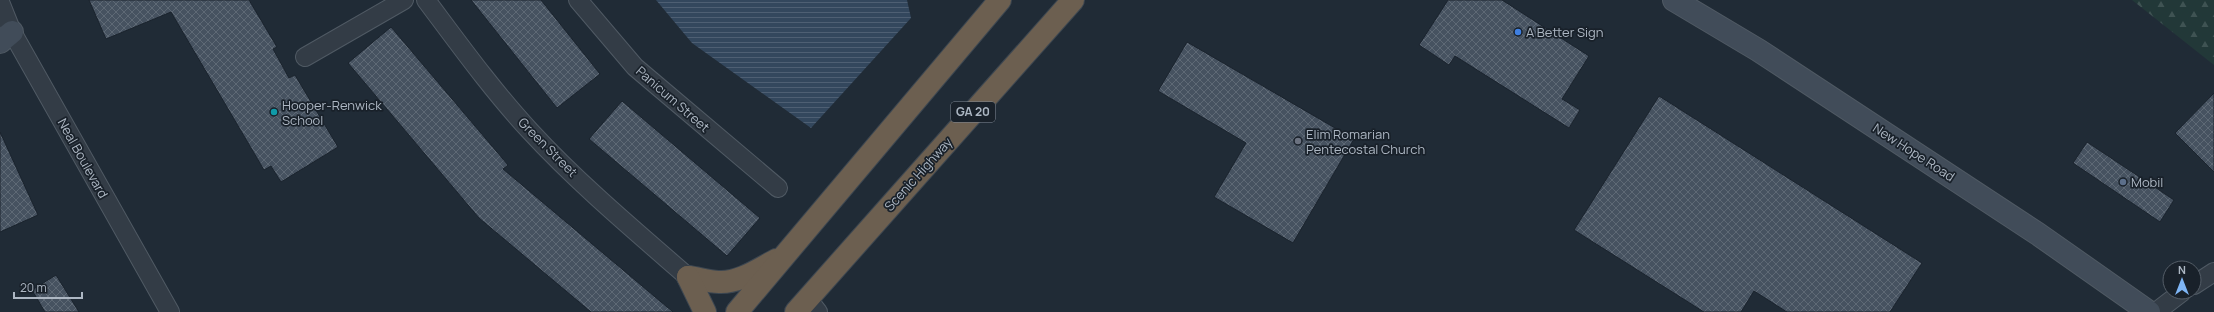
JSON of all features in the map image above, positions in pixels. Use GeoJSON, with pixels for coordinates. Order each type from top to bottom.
{"type":"FeatureCollection","features":[{"type":"Feature","properties":{"kind":"highway"},"geometry":{"type":"LineString","coordinates":[[737,312],[1000,0]]}},
{"type":"Feature","properties":{"kind":"highway","name":"Scenic Highway"},"geometry":{"type":"LineString","coordinates":[[807,307],[1073,0]]}},
{"type":"Feature","properties":{"kind":"highway"},"geometry":{"type":"LineString","coordinates":[[688,277],[728,282],[786,255]]}},
{"type":"Feature","properties":{"kind":"highway"},"geometry":{"type":"LineString","coordinates":[[688,277],[705,312]]}},
{"type":"Feature","properties":{"kind":"street"},"geometry":{"type":"LineString","coordinates":[[305,57],[404,0]]}},
{"type":"Feature","properties":{"kind":"street","name":"Green Street"},"geometry":{"type":"LineString","coordinates":[[426,0],[476,67],[530,131],[589,188],[688,277]]}},
{"type":"Feature","properties":{"kind":"street","name":"Panicum Street"},"geometry":{"type":"LineString","coordinates":[[578,0],[635,67],[778,188]]}},
{"type":"Feature","properties":{"kind":"street","name":"New Hope Road"},"geometry":{"type":"LineString","coordinates":[[1674,0],[1758,50],[2056,245],[2149,312]]}},
{"type":"Feature","properties":{"kind":"street","name":"Neal Boulevard"},"geometry":{"type":"LineString","coordinates":[[0,2],[6,37],[170,312]]}},
{"type":"Feature","properties":{"kind":"street"},"geometry":{"type":"LineString","coordinates":[[2202,279],[2214,272]]}},
{"type":"Feature","properties":{"kind":"street"},"geometry":{"type":"LineString","coordinates":[[2156,312],[2172,300]]}},
{"type":"Feature","properties":{"kind":"green space"},"geometry":{"type":"Polygon","coordinates":[[[2132,0],[2214,0],[2214,65],[2132,0]]]}},
{"type":"Feature","properties":{"kind":"water"},"geometry":{"type":"Polygon","coordinates":[[[656,0],[907,0],[911,18],[811,128],[692,43],[656,0]]]}},
{"type":"Feature","properties":{"kind":"building","name":"Hooper-Renwick School"},"geometry":{"type":"Polygon","coordinates":[[[89,0],[249,0],[277,47],[273,49],[289,78],[295,75],[338,147],[281,182],[271,166],[264,170],[171,12],[106,39],[89,0]]]}},
{"type":"Feature","properties":{"kind":"building"},"geometry":{"type":"Polygon","coordinates":[[[471,0],[541,0],[600,74],[557,108],[471,0]]]}},
{"type":"Feature","properties":{"kind":"building"},"geometry":{"type":"Polygon","coordinates":[[[1448,0],[1502,0],[1589,56],[1562,99],[1580,110],[1569,128],[1455,56],[1449,65],[1419,45],[1448,0]]]}},
{"type":"Feature","properties":{"kind":"building"},"geometry":{"type":"Polygon","coordinates":[[[391,27],[508,165],[503,169],[673,312],[591,312],[479,218],[348,63],[391,27]]]}},
{"type":"Feature","properties":{"kind":"building","name":"Elim Romarian Pentecostal Church"},"geometry":{"type":"Polygon","coordinates":[[[1187,42],[1354,139],[1293,243],[1214,197],[1246,143],[1158,91],[1187,42]]]}},
{"type":"Feature","properties":{"kind":"building"},"geometry":{"type":"Polygon","coordinates":[[[2214,93],[2214,172],[2175,133],[2214,93]]]}},
{"type":"Feature","properties":{"kind":"building"},"geometry":{"type":"Polygon","coordinates":[[[1659,96],[1922,263],[1890,312],[1787,312],[1754,291],[1741,312],[1704,312],[1574,230],[1659,96]]]}},
{"type":"Feature","properties":{"kind":"building"},"geometry":{"type":"Polygon","coordinates":[[[622,101],[760,218],[727,256],[589,139],[622,101]]]}},
{"type":"Feature","properties":{"kind":"building"},"geometry":{"type":"Polygon","coordinates":[[[0,132],[38,215],[0,232],[0,132]]]}},
{"type":"Feature","properties":{"kind":"building","name":"Mobil"},"geometry":{"type":"Polygon","coordinates":[[[2087,142],[2174,200],[2160,222],[2073,163],[2087,142]]]}},
{"type":"Feature","properties":{"kind":"building"},"geometry":{"type":"Polygon","coordinates":[[[56,275],[79,312],[45,312],[32,290],[56,275]]]}},
{"type":"Feature","properties":{"kind":"place","name":"A Better Sign"},"geometry":{"type":"Point","coordinates":[1518,32]}},
{"type":"Feature","properties":{"kind":"place","name":"Hooper-Renwick School"},"geometry":{"type":"Point","coordinates":[274,112]}},
{"type":"Feature","properties":{"kind":"place","name":"Elim Romarian Pentecostal Church"},"geometry":{"type":"Point","coordinates":[1298,141]}},
{"type":"Feature","properties":{"kind":"place","name":"Mobil"},"geometry":{"type":"Point","coordinates":[2123,182]}}]}
